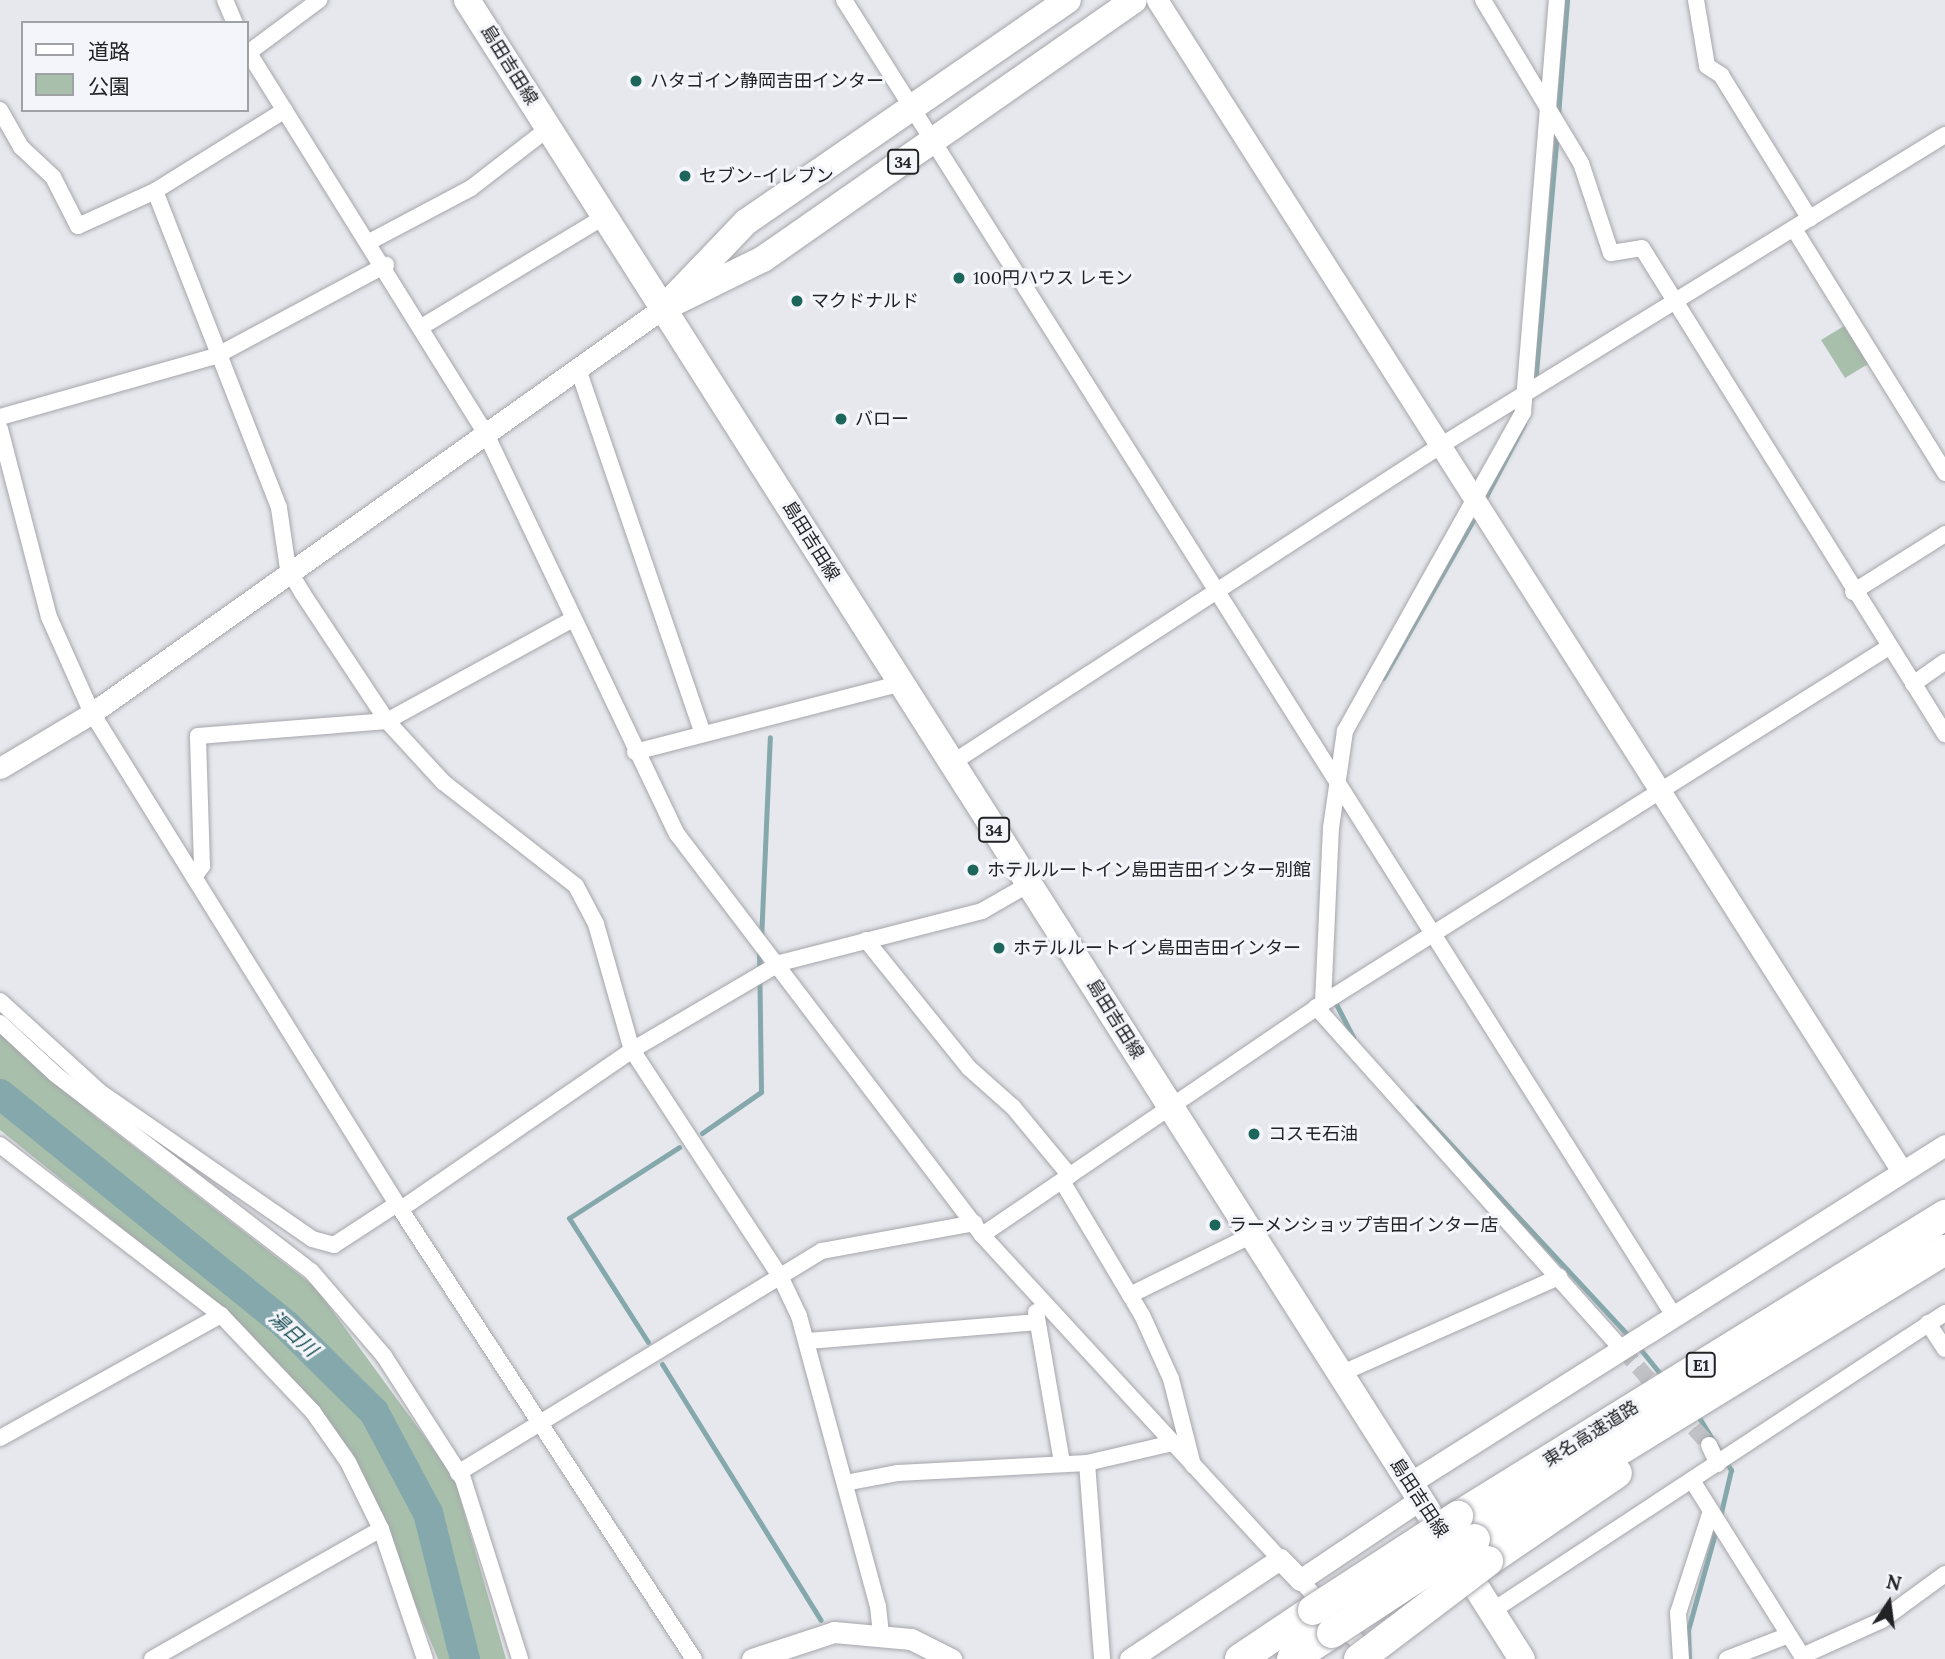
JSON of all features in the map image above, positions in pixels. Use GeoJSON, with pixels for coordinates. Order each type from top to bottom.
{"type":"FeatureCollection","features":[{"type":"Feature","properties":{"kind":"highway","name":"東名高速道路"},"geometry":{"type":"LineString","coordinates":[[1292,1659],[1474,1539],[1945,1216]]}},
{"type":"Feature","properties":{"kind":"highway","name":"東名高速道路"},"geometry":{"type":"LineString","coordinates":[[1240,1659],[1313,1610],[1474,1539],[1945,1250]]}},
{"type":"Feature","properties":{"kind":"highway"},"geometry":{"type":"LineString","coordinates":[[1359,1659],[1474,1539]]}},
{"type":"Feature","properties":{"kind":"main road","name":"島田吉田線"},"geometry":{"type":"LineString","coordinates":[[467,0],[1522,1659]]}},
{"type":"Feature","properties":{"kind":"main road","name":"34"},"geometry":{"type":"LineString","coordinates":[[663,308],[746,222],[1068,0]]}},
{"type":"Feature","properties":{"kind":"main road","name":"34"},"geometry":{"type":"LineString","coordinates":[[663,308],[763,258],[1134,0]]}},
{"type":"Feature","properties":{"kind":"street"},"geometry":{"type":"LineString","coordinates":[[226,0],[234,21]]}},
{"type":"Feature","properties":{"kind":"street"},"geometry":{"type":"LineString","coordinates":[[248,51],[318,0]]}},
{"type":"Feature","properties":{"kind":"street"},"geometry":{"type":"LineString","coordinates":[[844,0],[1219,593],[1335,784],[1674,1317]]}},
{"type":"Feature","properties":{"kind":"street"},"geometry":{"type":"LineString","coordinates":[[1157,0],[1661,788],[1902,1171]]}},
{"type":"Feature","properties":{"kind":"street"},"geometry":{"type":"LineString","coordinates":[[1557,0],[1523,412],[1479,507],[1345,731],[1335,784],[1321,1004],[1623,1348]]}},
{"type":"Feature","properties":{"kind":"street"},"geometry":{"type":"LineString","coordinates":[[1696,0],[1707,66],[1721,75],[1810,219]]}},
{"type":"Feature","properties":{"kind":"street"},"geometry":{"type":"LineString","coordinates":[[1489,2],[1565,135],[1611,253],[1642,248],[1853,592],[1945,734]]}},
{"type":"Feature","properties":{"kind":"street"},"geometry":{"type":"LineString","coordinates":[[248,54],[371,241],[486,434],[635,752],[677,834],[769,950],[774,967],[978,1229],[1036,1299],[1373,1659]]}},
{"type":"Feature","properties":{"kind":"street"},"geometry":{"type":"LineString","coordinates":[[0,110],[21,146],[52,177],[78,226],[155,191],[285,110]]}},
{"type":"Feature","properties":{"kind":"street"},"geometry":{"type":"LineString","coordinates":[[371,241],[471,188],[549,128]]}},
{"type":"Feature","properties":{"kind":"street"},"geometry":{"type":"LineString","coordinates":[[952,763],[1219,593],[1440,446],[1945,135]]}},
{"type":"Feature","properties":{"kind":"street"},"geometry":{"type":"LineString","coordinates":[[155,191],[216,356],[279,508],[288,569],[387,720],[443,782],[576,886],[596,925],[632,1050],[780,1276],[807,1341],[881,1634]]}},
{"type":"Feature","properties":{"kind":"street"},"geometry":{"type":"LineString","coordinates":[[423,326],[605,216]]}},
{"type":"Feature","properties":{"kind":"street"},"geometry":{"type":"LineString","coordinates":[[1794,229],[1945,473]]}},
{"type":"Feature","properties":{"kind":"street"},"geometry":{"type":"LineString","coordinates":[[0,417],[216,356],[386,265]]}},
{"type":"Feature","properties":{"kind":"street"},"geometry":{"type":"LineString","coordinates":[[0,768],[92,713],[288,569],[486,434],[663,308]]}},
{"type":"Feature","properties":{"kind":"street"},"geometry":{"type":"LineString","coordinates":[[578,369],[703,734]]}},
{"type":"Feature","properties":{"kind":"street"},"geometry":{"type":"LineString","coordinates":[[0,429],[49,617],[92,713],[399,1207],[542,1422],[694,1659]]}},
{"type":"Feature","properties":{"kind":"street"},"geometry":{"type":"LineString","coordinates":[[1853,592],[1945,534]]}},
{"type":"Feature","properties":{"kind":"street"},"geometry":{"type":"LineString","coordinates":[[194,877],[202,866],[198,736],[387,720],[573,619]]}},
{"type":"Feature","properties":{"kind":"street"},"geometry":{"type":"LineString","coordinates":[[458,1473],[822,1251],[978,1229],[1066,1178],[1172,1111],[1321,1004],[1889,647]]}},
{"type":"Feature","properties":{"kind":"street"},"geometry":{"type":"LineString","coordinates":[[1913,684],[1945,662]]}},
{"type":"Feature","properties":{"kind":"street"},"geometry":{"type":"LineString","coordinates":[[635,752],[902,683]]}},
{"type":"Feature","properties":{"kind":"street"},"geometry":{"type":"LineString","coordinates":[[0,1001],[142,1124],[218,1179],[249,1192],[324,1242],[334,1245],[399,1207],[632,1050],[774,967],[866,940],[982,911],[1029,884]]}},
{"type":"Feature","properties":{"kind":"street"},"geometry":{"type":"LineString","coordinates":[[866,940],[969,1068],[1013,1107],[1066,1178],[1130,1295],[1171,1379],[1193,1465]]}},
{"type":"Feature","properties":{"kind":"street"},"geometry":{"type":"LineString","coordinates":[[0,1023],[55,1074],[311,1271],[384,1356],[458,1473],[520,1659]]}},
{"type":"Feature","properties":{"kind":"street"},"geometry":{"type":"LineString","coordinates":[[1300,1580],[1415,1491],[1623,1348],[1945,1144]]}},
{"type":"Feature","properties":{"kind":"street"},"geometry":{"type":"LineString","coordinates":[[0,1145],[221,1315],[313,1412],[348,1462],[381,1529],[425,1659]]}},
{"type":"Feature","properties":{"kind":"street"},"geometry":{"type":"LineString","coordinates":[[1130,1295],[1252,1235]]}},
{"type":"Feature","properties":{"kind":"street"},"geometry":{"type":"LineString","coordinates":[[311,1271],[324,1242]]}},
{"type":"Feature","properties":{"kind":"street"},"geometry":{"type":"LineString","coordinates":[[1340,1374],[1559,1277]]}},
{"type":"Feature","properties":{"kind":"street"},"geometry":{"type":"LineString","coordinates":[[1036,1299],[1036,1322],[1062,1463]]}},
{"type":"Feature","properties":{"kind":"street"},"geometry":{"type":"LineString","coordinates":[[1492,1611],[1693,1482],[1945,1313]]}},
{"type":"Feature","properties":{"kind":"street"},"geometry":{"type":"LineString","coordinates":[[0,1438],[221,1315]]}},
{"type":"Feature","properties":{"kind":"street"},"geometry":{"type":"LineString","coordinates":[[807,1341],[1036,1322]]}},
{"type":"Feature","properties":{"kind":"street"},"geometry":{"type":"LineString","coordinates":[[1927,1323],[1945,1349]]}},
{"type":"Feature","properties":{"kind":"street"},"geometry":{"type":"LineString","coordinates":[[845,1483],[898,1473],[1087,1463],[1173,1443]]}},
{"type":"Feature","properties":{"kind":"street"},"geometry":{"type":"LineString","coordinates":[[1709,1445],[1718,1464]]}},
{"type":"Feature","properties":{"kind":"street"},"geometry":{"type":"LineString","coordinates":[[1087,1463],[1102,1659]]}},
{"type":"Feature","properties":{"kind":"street"},"geometry":{"type":"LineString","coordinates":[[1693,1482],[1803,1658],[1882,1620],[1945,1574]]}},
{"type":"Feature","properties":{"kind":"street"},"geometry":{"type":"LineString","coordinates":[[1681,1659],[1678,1613],[1711,1511]]}},
{"type":"Feature","properties":{"kind":"street"},"geometry":{"type":"LineString","coordinates":[[152,1659],[381,1529]]}},
{"type":"Feature","properties":{"kind":"street"},"geometry":{"type":"LineString","coordinates":[[1130,1659],[1280,1559]]}},
{"type":"Feature","properties":{"kind":"street"},"geometry":{"type":"LineString","coordinates":[[752,1659],[834,1632],[881,1634],[911,1639],[951,1659]]}},
{"type":"Feature","properties":{"kind":"street"},"geometry":{"type":"LineString","coordinates":[[1727,1659],[1789,1635]]}},
{"type":"Feature","properties":{"kind":"green space"},"geometry":{"type":"Polygon","coordinates":[[[1844,326],[1868,364],[1845,378],[1821,340],[1844,326]]]}},
{"type":"Feature","properties":{"kind":"green space"},"geometry":{"type":"Polygon","coordinates":[[[0,1030],[98,1119],[315,1287],[454,1477],[506,1659],[438,1659],[352,1452],[241,1324],[0,1130],[0,1030]]]}},
{"type":"Feature","properties":{"kind":"waterway"},"geometry":{"type":"LineString","coordinates":[[1558,115],[1567,0]]}},
{"type":"Feature","properties":{"kind":"waterway"},"geometry":{"type":"LineString","coordinates":[[1535,384],[1557,132]]}},
{"type":"Feature","properties":{"kind":"waterway"},"geometry":{"type":"LineString","coordinates":[[1483,502],[1524,424]]}},
{"type":"Feature","properties":{"kind":"waterway"},"geometry":{"type":"LineString","coordinates":[[1383,678],[1477,513]]}},
{"type":"Feature","properties":{"kind":"waterway"},"geometry":{"type":"LineString","coordinates":[[761,940],[770,737]]}},
{"type":"Feature","properties":{"kind":"waterway"},"geometry":{"type":"LineString","coordinates":[[702,1133],[761,1092],[759,950]]}},
{"type":"Feature","properties":{"kind":"waterway"},"geometry":{"type":"LineString","coordinates":[[1334,1000],[1353,1037]]}},
{"type":"Feature","properties":{"kind":"waterway","name":"湯日川"},"geometry":{"type":"LineString","coordinates":[[0,1094],[286,1325],[374,1412],[428,1513],[465,1659]]}},
{"type":"Feature","properties":{"kind":"waterway"},"geometry":{"type":"LineString","coordinates":[[1416,1107],[1631,1338]]}},
{"type":"Feature","properties":{"kind":"waterway"},"geometry":{"type":"LineString","coordinates":[[648,1342],[569,1218],[679,1147]]}},
{"type":"Feature","properties":{"kind":"waterway"},"geometry":{"type":"LineString","coordinates":[[1637,1345],[1659,1372]]}},
{"type":"Feature","properties":{"kind":"waterway"},"geometry":{"type":"LineString","coordinates":[[662,1364],[821,1620]]}},
{"type":"Feature","properties":{"kind":"waterway"},"geometry":{"type":"LineString","coordinates":[[1700,1419],[1731,1470],[1720,1517]]}},
{"type":"Feature","properties":{"kind":"waterway"},"geometry":{"type":"LineString","coordinates":[[1689,1659],[1688,1630],[1717,1526]]}},
{"type":"Feature","properties":{"kind":"tunnel"},"geometry":{"type":"LineString","coordinates":[[1622,1349],[1662,1394]]}},
{"type":"Feature","properties":{"kind":"tunnel"},"geometry":{"type":"LineString","coordinates":[[1678,1410],[1709,1445]]}},
{"type":"Feature","properties":{"kind":"place","name":"ハタゴイン静岡吉田インター"},"geometry":{"type":"Point","coordinates":[636,81]}},
{"type":"Feature","properties":{"kind":"place","name":"セブン-イレブン"},"geometry":{"type":"Point","coordinates":[685,176]}},
{"type":"Feature","properties":{"kind":"place","name":"100円ハウス レモン"},"geometry":{"type":"Point","coordinates":[959,278]}},
{"type":"Feature","properties":{"kind":"place","name":"マクドナルド"},"geometry":{"type":"Point","coordinates":[797,301]}},
{"type":"Feature","properties":{"kind":"place","name":"バロー"},"geometry":{"type":"Point","coordinates":[841,419]}},
{"type":"Feature","properties":{"kind":"place","name":"ホテルルートイン島田吉田インター別館"},"geometry":{"type":"Point","coordinates":[973,870]}},
{"type":"Feature","properties":{"kind":"place","name":"ホテルルートイン島田吉田インター"},"geometry":{"type":"Point","coordinates":[999,948]}},
{"type":"Feature","properties":{"kind":"place","name":"コスモ石油"},"geometry":{"type":"Point","coordinates":[1254,1134]}},
{"type":"Feature","properties":{"kind":"place","name":"ラーメンショップ吉田インター店"},"geometry":{"type":"Point","coordinates":[1215,1225]}}]}
